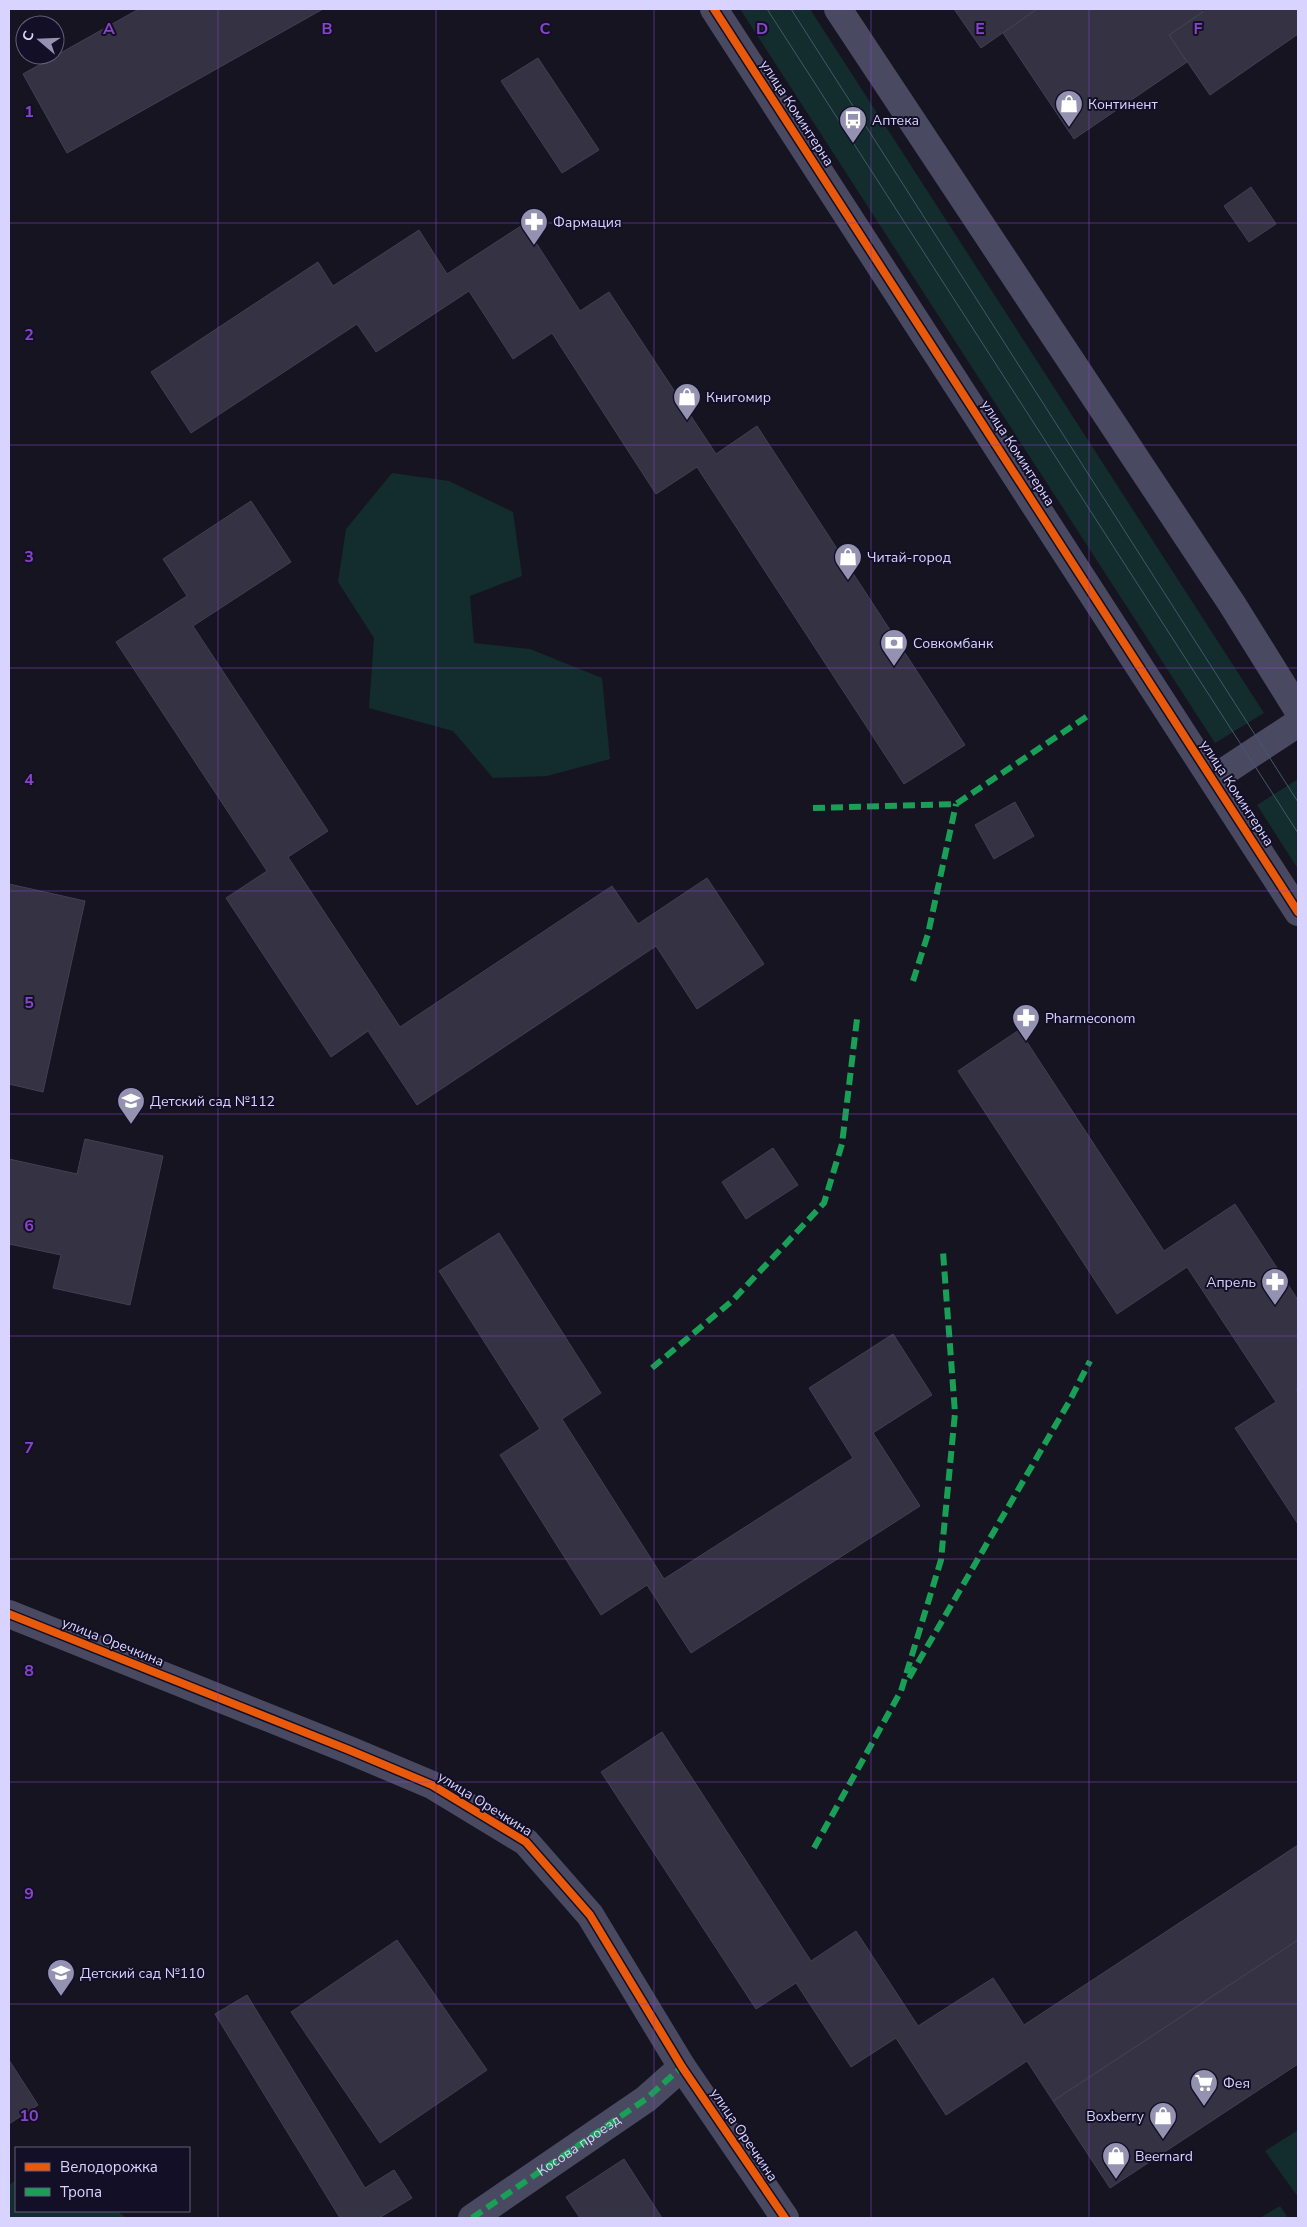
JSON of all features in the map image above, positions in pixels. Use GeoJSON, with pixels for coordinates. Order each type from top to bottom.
{"type":"FeatureCollection","features":[{"type":"Feature","properties":{"kind":"street","name":"улица Коминтерна"},"geometry":{"type":"LineString","coordinates":[[714,9],[1298,912]]}},
{"type":"Feature","properties":{"kind":"street"},"geometry":{"type":"LineString","coordinates":[[838,9],[1232,604],[1298,710]]}},
{"type":"Feature","properties":{"kind":"street"},"geometry":{"type":"LineString","coordinates":[[1213,779],[1298,723]]}},
{"type":"Feature","properties":{"kind":"street","name":"улица Оречкина"},"geometry":{"type":"LineString","coordinates":[[9,1614],[432,1785],[526,1842],[590,1915],[682,2067],[785,2218]]}},
{"type":"Feature","properties":{"kind":"street","name":"Косова проезд"},"geometry":{"type":"LineString","coordinates":[[472,2218],[646,2099],[682,2067]]}},
{"type":"Feature","properties":{"kind":"green space"},"geometry":{"type":"Polygon","coordinates":[[[740,9],[810,9],[1264,713],[1215,743],[740,9]]]}},
{"type":"Feature","properties":{"kind":"green space"},"geometry":{"type":"Polygon","coordinates":[[[392,473],[449,481],[513,512],[522,576],[470,596],[474,643],[530,649],[602,678],[610,759],[547,776],[493,778],[453,731],[369,708],[374,638],[338,582],[346,529],[392,473]]]}},
{"type":"Feature","properties":{"kind":"green space"},"geometry":{"type":"Polygon","coordinates":[[[1298,779],[1298,869],[1257,805],[1298,779]]]}},
{"type":"Feature","properties":{"kind":"green space"},"geometry":{"type":"Polygon","coordinates":[[[1298,2130],[1298,2197],[1265,2151],[1298,2130]]]}},
{"type":"Feature","properties":{"kind":"green space"},"geometry":{"type":"Polygon","coordinates":[[[15,2181],[15,2212],[118,2212],[127,2218],[10,2218],[9,2185],[15,2181]]]}},
{"type":"Feature","properties":{"kind":"green space"},"geometry":{"type":"Polygon","coordinates":[[[1280,2206],[1288,2218],[1260,2218],[1280,2206]]]}},
{"type":"Feature","properties":{"kind":"building"},"geometry":{"type":"Polygon","coordinates":[[[139,9],[323,9],[67,153],[23,74],[39,65],[65,65],[65,50],[139,9]]]}},
{"type":"Feature","properties":{"kind":"building"},"geometry":{"type":"Polygon","coordinates":[[[954,9],[1037,9],[981,48],[954,9]]]}},
{"type":"Feature","properties":{"kind":"building"},"geometry":{"type":"Polygon","coordinates":[[[1037,9],[1201,9],[1203,12],[1169,35],[1187,62],[1074,139],[1003,33],[1037,9]]]}},
{"type":"Feature","properties":{"kind":"building"},"geometry":{"type":"Polygon","coordinates":[[[1207,9],[1298,9],[1298,34],[1210,95],[1169,35],[1207,9]]]}},
{"type":"Feature","properties":{"kind":"building"},"geometry":{"type":"Polygon","coordinates":[[[538,58],[599,150],[562,173],[501,81],[538,58]]]}},
{"type":"Feature","properties":{"kind":"building"},"geometry":{"type":"Polygon","coordinates":[[[1251,187],[1276,224],[1249,242],[1224,206],[1251,187]]]}},
{"type":"Feature","properties":{"kind":"building"},"geometry":{"type":"Polygon","coordinates":[[[524,224],[580,311],[609,292],[716,454],[757,426],[965,745],[904,784],[697,467],[656,494],[552,333],[513,359],[469,291],[376,352],[357,324],[191,433],[151,372],[318,262],[333,286],[419,230],[447,274],[524,224]]]}},
{"type":"Feature","properties":{"kind":"building"},"geometry":{"type":"Polygon","coordinates":[[[251,501],[291,562],[193,626],[328,831],[288,857],[400,1027],[612,886],[638,924],[707,878],[764,964],[697,1009],[656,946],[417,1105],[368,1031],[331,1057],[226,898],[267,871],[116,642],[187,596],[163,559],[251,501]]]}},
{"type":"Feature","properties":{"kind":"building"},"geometry":{"type":"Polygon","coordinates":[[[1015,802],[1034,836],[994,859],[975,825],[1015,802]]]}},
{"type":"Feature","properties":{"kind":"building"},"geometry":{"type":"Polygon","coordinates":[[[9,884],[85,901],[43,1092],[9,1084],[9,884]]]}},
{"type":"Feature","properties":{"kind":"building"},"geometry":{"type":"Polygon","coordinates":[[[1019,1030],[1164,1251],[1235,1204],[1298,1300],[1298,1388],[1296,1389],[1298,1392],[1298,1524],[1235,1428],[1276,1402],[1187,1267],[1117,1314],[958,1071],[1019,1030]]]}},
{"type":"Feature","properties":{"kind":"building"},"geometry":{"type":"Polygon","coordinates":[[[85,1139],[163,1156],[130,1305],[53,1288],[61,1255],[9,1244],[9,1159],[77,1174],[85,1139]]]}},
{"type":"Feature","properties":{"kind":"building"},"geometry":{"type":"Polygon","coordinates":[[[773,1148],[798,1185],[746,1219],[722,1182],[773,1148]]]}},
{"type":"Feature","properties":{"kind":"building"},"geometry":{"type":"Polygon","coordinates":[[[499,1233],[601,1393],[562,1419],[664,1579],[853,1458],[809,1388],[893,1334],[932,1395],[873,1433],[920,1506],[691,1653],[647,1585],[601,1615],[500,1455],[540,1429],[439,1271],[499,1233]]]}},
{"type":"Feature","properties":{"kind":"building"},"geometry":{"type":"Polygon","coordinates":[[[662,1732],[811,1961],[856,1931],[918,2026],[993,1978],[1024,2025],[1298,1845],[1298,1940],[1053,2101],[1027,2061],[946,2115],[896,2038],[851,2067],[796,1983],[756,2009],[601,1772],[662,1732]]]}},
{"type":"Feature","properties":{"kind":"building"},"geometry":{"type":"Polygon","coordinates":[[[397,1940],[487,2070],[380,2143],[291,2012],[397,1940]]]}},
{"type":"Feature","properties":{"kind":"building"},"geometry":{"type":"Polygon","coordinates":[[[1298,1940],[1298,2064],[1110,2188],[1053,2101],[1298,1940]]]}},
{"type":"Feature","properties":{"kind":"building"},"geometry":{"type":"Polygon","coordinates":[[[247,1995],[365,2188],[394,2170],[412,2198],[379,2218],[340,2218],[215,2014],[247,1995]]]}},
{"type":"Feature","properties":{"kind":"building"},"geometry":{"type":"Polygon","coordinates":[[[9,2060],[38,2105],[9,2124],[9,2060]]]}},
{"type":"Feature","properties":{"kind":"building"},"geometry":{"type":"Polygon","coordinates":[[[624,2159],[662,2218],[580,2218],[566,2197],[624,2159]]]}},
{"type":"Feature","properties":{"kind":"tram line"},"geometry":{"type":"LineString","coordinates":[[767,9],[1298,833]]}},
{"type":"Feature","properties":{"kind":"tram line"},"geometry":{"type":"LineString","coordinates":[[791,9],[1298,802]]}},
{"type":"Feature","properties":{"kind":"marked path"},"geometry":{"type":"LineString","coordinates":[[813,808],[956,804],[1089,715]]}},
{"type":"Feature","properties":{"kind":"marked path"},"geometry":{"type":"LineString","coordinates":[[913,981],[928,934],[956,804]]}},
{"type":"Feature","properties":{"kind":"marked path"},"geometry":{"type":"LineString","coordinates":[[652,1368],[732,1301],[824,1203],[842,1144],[857,1019]]}},
{"type":"Feature","properties":{"kind":"marked path"},"geometry":{"type":"LineString","coordinates":[[814,1848],[901,1691],[941,1560],[955,1413],[943,1252]]}},
{"type":"Feature","properties":{"kind":"marked path"},"geometry":{"type":"LineString","coordinates":[[909,1678],[1069,1402],[1090,1361]]}},
{"type":"Feature","properties":{"kind":"marked path"},"geometry":{"type":"LineString","coordinates":[[472,2218],[646,2099],[682,2067]]}},
{"type":"Feature","properties":{"kind":"cycle path"},"geometry":{"type":"LineString","coordinates":[[714,9],[1298,912]]}},
{"type":"Feature","properties":{"kind":"cycle path"},"geometry":{"type":"LineString","coordinates":[[9,1614],[432,1785],[526,1842],[590,1915],[682,2067],[785,2218]]}},
{"type":"Feature","properties":{"kind":"place","name":"Континент"},"geometry":{"type":"Point","coordinates":[1069,128]}},
{"type":"Feature","properties":{"kind":"place","name":"Аптека"},"geometry":{"type":"Point","coordinates":[853,144]}},
{"type":"Feature","properties":{"kind":"place","name":"Фармация"},"geometry":{"type":"Point","coordinates":[534,246]}},
{"type":"Feature","properties":{"kind":"place","name":"Книгомир"},"geometry":{"type":"Point","coordinates":[687,421]}},
{"type":"Feature","properties":{"kind":"place","name":"Читай-город"},"geometry":{"type":"Point","coordinates":[848,581]}},
{"type":"Feature","properties":{"kind":"place","name":"Совкомбанк"},"geometry":{"type":"Point","coordinates":[894,667]}},
{"type":"Feature","properties":{"kind":"place","name":"Pharmeconom"},"geometry":{"type":"Point","coordinates":[1026,1042]}},
{"type":"Feature","properties":{"kind":"place","name":"Детский сад №112"},"geometry":{"type":"Point","coordinates":[131,1125]}},
{"type":"Feature","properties":{"kind":"place","name":"Апрель"},"geometry":{"type":"Point","coordinates":[1275,1306]}},
{"type":"Feature","properties":{"kind":"place","name":"Детский сад №110"},"geometry":{"type":"Point","coordinates":[61,1997]}},
{"type":"Feature","properties":{"kind":"place","name":"Фея"},"geometry":{"type":"Point","coordinates":[1204,2107]}},
{"type":"Feature","properties":{"kind":"place","name":"Boxberry"},"geometry":{"type":"Point","coordinates":[1163,2140]}},
{"type":"Feature","properties":{"kind":"place","name":"Beernard"},"geometry":{"type":"Point","coordinates":[1116,2180]}}]}
